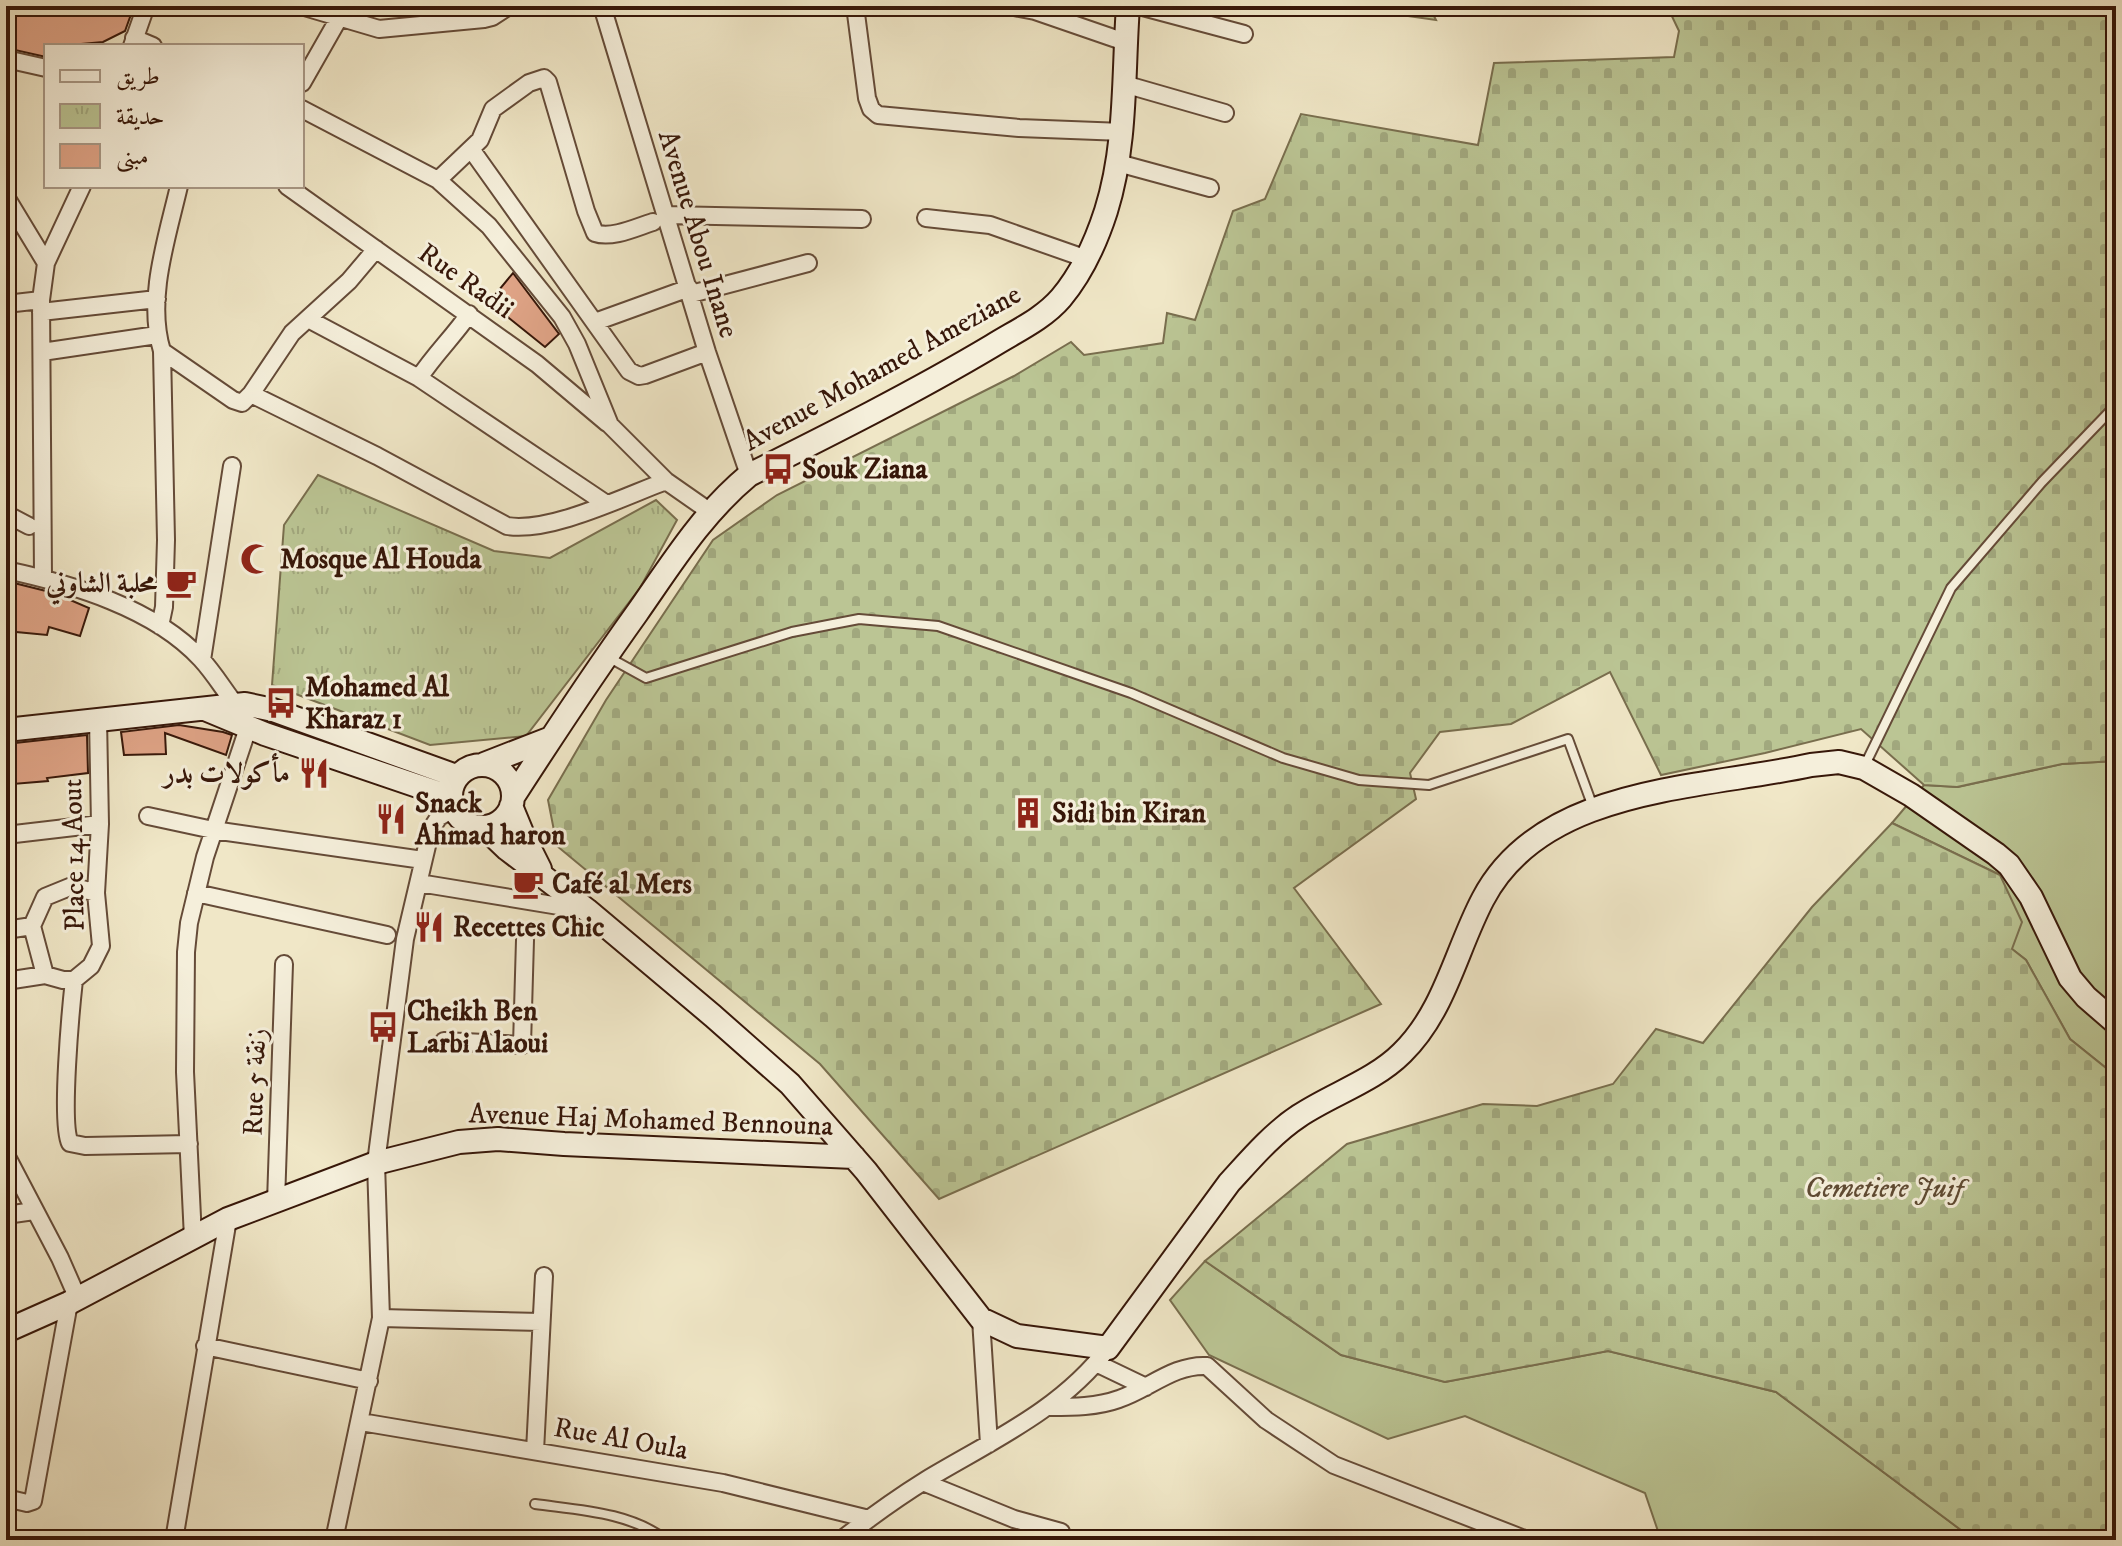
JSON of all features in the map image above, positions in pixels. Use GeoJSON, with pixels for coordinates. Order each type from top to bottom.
{"type":"FeatureCollection","features":[{"type":"Feature","properties":{"kind":"street"},"geometry":{"type":"LineString","coordinates":[[133,42],[146,6]]}},
{"type":"Feature","properties":{"kind":"street"},"geometry":{"type":"LineString","coordinates":[[301,6],[379,29],[484,19],[509,6]]}},
{"type":"Feature","properties":{"kind":"street","name":"Avenue Abou Inane"},"geometry":{"type":"LineString","coordinates":[[602,6],[660,219],[690,291],[707,352],[749,475]]}},
{"type":"Feature","properties":{"kind":"street"},"geometry":{"type":"LineString","coordinates":[[855,6],[867,98],[875,113],[957,123],[1123,132]]}},
{"type":"Feature","properties":{"kind":"street"},"geometry":{"type":"LineString","coordinates":[[1009,6],[1035,11],[1125,42]]}},
{"type":"Feature","properties":{"kind":"street","name":"Avenue Mohamed Ameziane"},"geometry":{"type":"LineString","coordinates":[[512,802],[606,656],[709,511],[749,475],[933,381],[1037,319],[1060,300],[1087,259],[1107,208],[1118,163],[1123,132],[1128,6]]}},
{"type":"Feature","properties":{"kind":"street"},"geometry":{"type":"LineString","coordinates":[[1139,6],[1244,34]]}},
{"type":"Feature","properties":{"kind":"street"},"geometry":{"type":"LineString","coordinates":[[304,79],[339,18]]}},
{"type":"Feature","properties":{"kind":"street"},"geometry":{"type":"LineString","coordinates":[[6,59],[44,68]]}},
{"type":"Feature","properties":{"kind":"street"},"geometry":{"type":"LineString","coordinates":[[438,180],[484,134],[493,109],[529,83],[544,78],[548,82],[595,233],[613,234],[660,219],[862,219]]}},
{"type":"Feature","properties":{"kind":"street"},"geometry":{"type":"LineString","coordinates":[[1124,84],[1225,113]]}},
{"type":"Feature","properties":{"kind":"street"},"geometry":{"type":"LineString","coordinates":[[304,110],[438,180],[489,226],[562,317],[577,344],[610,425]]}},
{"type":"Feature","properties":{"kind":"street"},"geometry":{"type":"LineString","coordinates":[[471,149],[629,371],[639,376],[707,352]]}},
{"type":"Feature","properties":{"kind":"street"},"geometry":{"type":"LineString","coordinates":[[1118,163],[1210,188]]}},
{"type":"Feature","properties":{"kind":"street"},"geometry":{"type":"LineString","coordinates":[[43,577],[41,306],[46,263],[81,188]]}},
{"type":"Feature","properties":{"kind":"street"},"geometry":{"type":"LineString","coordinates":[[160,626],[164,607],[166,540],[157,299],[178,188]]}},
{"type":"Feature","properties":{"kind":"street","name":"Rue Radii"},"geometry":{"type":"LineString","coordinates":[[290,188],[537,364],[610,425],[666,481],[709,511]]}},
{"type":"Feature","properties":{"kind":"street"},"geometry":{"type":"LineString","coordinates":[[6,197],[46,263]]}},
{"type":"Feature","properties":{"kind":"street"},"geometry":{"type":"LineString","coordinates":[[926,218],[990,225],[1087,259]]}},
{"type":"Feature","properties":{"kind":"street"},"geometry":{"type":"LineString","coordinates":[[42,352],[160,343],[233,400],[242,403],[281,347],[349,281],[376,249]]}},
{"type":"Feature","properties":{"kind":"street"},"geometry":{"type":"LineString","coordinates":[[595,322],[690,291],[808,263]]}},
{"type":"Feature","properties":{"kind":"street"},"geometry":{"type":"LineString","coordinates":[[6,304],[41,306],[157,299]]}},
{"type":"Feature","properties":{"kind":"street"},"geometry":{"type":"LineString","coordinates":[[419,378],[469,314]]}},
{"type":"Feature","properties":{"kind":"street"},"geometry":{"type":"LineString","coordinates":[[308,319],[419,378],[605,503]]}},
{"type":"Feature","properties":{"kind":"street"},"geometry":{"type":"LineString","coordinates":[[251,394],[377,456],[507,526],[534,528],[666,481]]}},
{"type":"Feature","properties":{"kind":"street"},"geometry":{"type":"LineString","coordinates":[[202,660],[232,466]]}},
{"type":"Feature","properties":{"kind":"street"},"geometry":{"type":"LineString","coordinates":[[6,514],[29,526]]}},
{"type":"Feature","properties":{"kind":"street"},"geometry":{"type":"LineString","coordinates":[[6,570],[43,577],[105,598],[160,626],[202,660],[238,718]]}},
{"type":"Feature","properties":{"kind":"street"},"geometry":{"type":"LineString","coordinates":[[193,1238],[184,1007],[186,952],[196,893],[238,718],[245,704],[273,710],[453,794],[466,823],[484,827],[496,824],[505,816],[512,802]]}},
{"type":"Feature","properties":{"kind":"street"},"geometry":{"type":"LineString","coordinates":[[6,730],[204,709],[238,718]]}},
{"type":"Feature","properties":{"kind":"street","name":"Place 14 Aout"},"geometry":{"type":"LineString","coordinates":[[74,980],[91,966],[101,946],[96,893],[100,824],[98,719]]}},
{"type":"Feature","properties":{"kind":"street"},"geometry":{"type":"LineString","coordinates":[[334,1540],[381,1318],[376,1163],[405,939],[432,826],[474,765],[551,738]]}},
{"type":"Feature","properties":{"kind":"street"},"geometry":{"type":"LineString","coordinates":[[844,1539],[923,1482],[1050,1407],[1102,1356],[1229,1183],[1252,1158],[1297,1117],[1388,1065],[1418,1036],[1445,988],[1477,910],[1509,860],[1554,825],[1594,808],[1647,795],[1811,765],[1839,762],[1864,768],[1977,839],[2009,865],[2031,897],[2070,978],[2116,1023]]}},
{"type":"Feature","properties":{"kind":"street"},"geometry":{"type":"LineString","coordinates":[[484,764],[505,774],[511,784],[512,802],[523,835],[545,877]]}},
{"type":"Feature","properties":{"kind":"street"},"geometry":{"type":"LineString","coordinates":[[148,816],[213,830],[423,860]]}},
{"type":"Feature","properties":{"kind":"street"},"geometry":{"type":"LineString","coordinates":[[6,835],[100,824]]}},
{"type":"Feature","properties":{"kind":"street"},"geometry":{"type":"LineString","coordinates":[[484,827],[507,849],[587,910],[790,1084],[854,1157],[981,1319],[1017,1336],[1102,1356],[1146,1387]]}},
{"type":"Feature","properties":{"kind":"street"},"geometry":{"type":"LineString","coordinates":[[419,883],[587,910]]}},
{"type":"Feature","properties":{"kind":"street"},"geometry":{"type":"LineString","coordinates":[[45,975],[32,926],[45,897],[72,886],[96,893]]}},
{"type":"Feature","properties":{"kind":"street"},"geometry":{"type":"LineString","coordinates":[[196,893],[387,935]]}},
{"type":"Feature","properties":{"kind":"street"},"geometry":{"type":"LineString","coordinates":[[6,930],[32,926]]}},
{"type":"Feature","properties":{"kind":"street"},"geometry":{"type":"LineString","coordinates":[[444,1041],[522,1045],[525,940]]}},
{"type":"Feature","properties":{"kind":"street","name":"Rue 5 زنقة"},"geometry":{"type":"LineString","coordinates":[[276,1202],[284,964]]}},
{"type":"Feature","properties":{"kind":"street"},"geometry":{"type":"LineString","coordinates":[[6,981],[45,975],[74,980],[66,1129],[70,1143],[85,1146],[189,1144]]}},
{"type":"Feature","properties":{"kind":"street","name":"Avenue Haj Mohamed Bennouna"},"geometry":{"type":"LineString","coordinates":[[6,1331],[74,1301],[228,1219],[376,1163],[482,1138],[854,1157]]}},
{"type":"Feature","properties":{"kind":"street"},"geometry":{"type":"LineString","coordinates":[[6,1155],[60,1258],[74,1301],[33,1501],[27,1503],[6,1498]]}},
{"type":"Feature","properties":{"kind":"street"},"geometry":{"type":"LineString","coordinates":[[6,1215],[34,1211]]}},
{"type":"Feature","properties":{"kind":"street"},"geometry":{"type":"LineString","coordinates":[[174,1540],[228,1219]]}},
{"type":"Feature","properties":{"kind":"street"},"geometry":{"type":"LineString","coordinates":[[535,1451],[544,1276]]}},
{"type":"Feature","properties":{"kind":"street"},"geometry":{"type":"LineString","coordinates":[[381,1318],[541,1322]]}},
{"type":"Feature","properties":{"kind":"street"},"geometry":{"type":"LineString","coordinates":[[981,1319],[989,1444]]}},
{"type":"Feature","properties":{"kind":"street"},"geometry":{"type":"LineString","coordinates":[[205,1346],[369,1381]]}},
{"type":"Feature","properties":{"kind":"street"},"geometry":{"type":"LineString","coordinates":[[1050,1407],[1097,1405],[1120,1399],[1172,1372],[1207,1366],[1266,1420],[1334,1465],[1501,1534],[1527,1540]]}},
{"type":"Feature","properties":{"kind":"street","name":"Rue Al Oula"},"geometry":{"type":"LineString","coordinates":[[361,1422],[723,1483],[869,1519]]}},
{"type":"Feature","properties":{"kind":"street"},"geometry":{"type":"LineString","coordinates":[[923,1482],[1014,1519],[1061,1532]]}},
{"type":"Feature","properties":{"kind":"lane"},"geometry":{"type":"LineString","coordinates":[[1864,768],[1951,588],[2042,482],[2116,405]]}},
{"type":"Feature","properties":{"kind":"lane"},"geometry":{"type":"LineString","coordinates":[[606,656],[646,678],[792,632],[859,619],[938,626],[1131,693],[1283,758],[1359,780],[1429,785],[1568,739],[1594,808]]}},
{"type":"Feature","properties":{"kind":"lane"},"geometry":{"type":"LineString","coordinates":[[535,1504],[595,1512],[627,1521],[666,1540]]}},
{"type":"Feature","properties":{"kind":"green space"},"geometry":{"type":"Polygon","coordinates":[[[1338,6],[1429,6],[1436,20],[1338,6]]]}},
{"type":"Feature","properties":{"kind":"green space"},"geometry":{"type":"Polygon","coordinates":[[[1667,6],[2116,6],[2116,761],[2062,764],[1957,787],[1924,785],[1861,729],[1661,775],[1610,672],[1511,724],[1440,732],[1410,773],[1416,799],[1294,888],[1381,1004],[939,1199],[820,1064],[557,846],[548,800],[606,700],[713,540],[777,495],[1014,376],[1071,342],[1084,355],[1163,343],[1167,313],[1195,320],[1233,211],[1265,199],[1301,114],[1478,145],[1494,63],[1674,57],[1679,31],[1667,6]]]}},
{"type":"Feature","properties":{"kind":"green space"},"geometry":{"type":"Polygon","coordinates":[[[318,475],[494,551],[550,558],[656,500],[677,520],[640,588],[526,736],[430,745],[272,685],[284,525],[318,475]]]}},
{"type":"Feature","properties":{"kind":"green space"},"geometry":{"type":"Polygon","coordinates":[[[2116,761],[2116,1076],[2070,1039],[2026,960],[2012,949],[2000,875],[1892,823],[1924,785],[1958,787],[2062,764],[2116,761]]]}},
{"type":"Feature","properties":{"kind":"green space","name":"Cemetiere Juif"},"geometry":{"type":"Polygon","coordinates":[[[1892,823],[2000,875],[2022,922],[2012,949],[2026,960],[2070,1039],[2116,1076],[2116,1540],[1989,1540],[1969,1536],[1776,1392],[1608,1351],[1445,1382],[1341,1355],[1205,1261],[1347,1144],[1483,1104],[1537,1106],[1613,1084],[1656,1029],[1703,1043],[1812,907],[1892,823]]]}},
{"type":"Feature","properties":{"kind":"green space"},"geometry":{"type":"Polygon","coordinates":[[[1205,1261],[1341,1355],[1445,1382],[1608,1351],[1776,1392],[1969,1536],[1989,1540],[1661,1540],[1645,1493],[1465,1416],[1388,1439],[1209,1355],[1170,1300],[1205,1261]]]}},
{"type":"Feature","properties":{"kind":"building"},"geometry":{"type":"Polygon","coordinates":[[[6,6],[134,6],[125,31],[103,42],[44,44],[44,57],[6,48],[6,6]]]}},
{"type":"Feature","properties":{"kind":"building"},"geometry":{"type":"Polygon","coordinates":[[[513,273],[559,334],[545,347],[489,302],[513,273]]]}},
{"type":"Feature","properties":{"kind":"building"},"geometry":{"type":"Polygon","coordinates":[[[6,581],[54,593],[89,608],[80,636],[49,627],[47,635],[6,631],[6,581]]]}},
{"type":"Feature","properties":{"kind":"building"},"geometry":{"type":"Polygon","coordinates":[[[179,725],[232,735],[226,755],[165,733],[166,754],[124,755],[121,732],[179,725]]]}},
{"type":"Feature","properties":{"kind":"building"},"geometry":{"type":"Polygon","coordinates":[[[87,735],[88,773],[13,784],[12,775],[6,776],[6,744],[87,735]]]}},
{"type":"Feature","properties":{"kind":"place","name":"Souk Ziana"},"geometry":{"type":"Point","coordinates":[778,469]}},
{"type":"Feature","properties":{"kind":"place","name":"Mosque Al Houda"},"geometry":{"type":"Point","coordinates":[256,559]}},
{"type":"Feature","properties":{"kind":"place","name":"محلبة الشاوني"},"geometry":{"type":"Point","coordinates":[181,583]}},
{"type":"Feature","properties":{"kind":"place","name":"Mohamed Al Kharaz 1"},"geometry":{"type":"Point","coordinates":[281,703]}},
{"type":"Feature","properties":{"kind":"place","name":"مأكولات بدر"},"geometry":{"type":"Point","coordinates":[314,773]}},
{"type":"Feature","properties":{"kind":"place","name":"Sidi bin Kiran"},"geometry":{"type":"Point","coordinates":[1028,813]}},
{"type":"Feature","properties":{"kind":"place","name":"Snack Ahmad haron"},"geometry":{"type":"Point","coordinates":[391,819]}},
{"type":"Feature","properties":{"kind":"place","name":"Café al Mers"},"geometry":{"type":"Point","coordinates":[528,884]}},
{"type":"Feature","properties":{"kind":"place","name":"Recettes Chic"},"geometry":{"type":"Point","coordinates":[429,927]}},
{"type":"Feature","properties":{"kind":"place","name":"Cheikh Ben Larbi Alaoui"},"geometry":{"type":"Point","coordinates":[383,1027]}}]}
